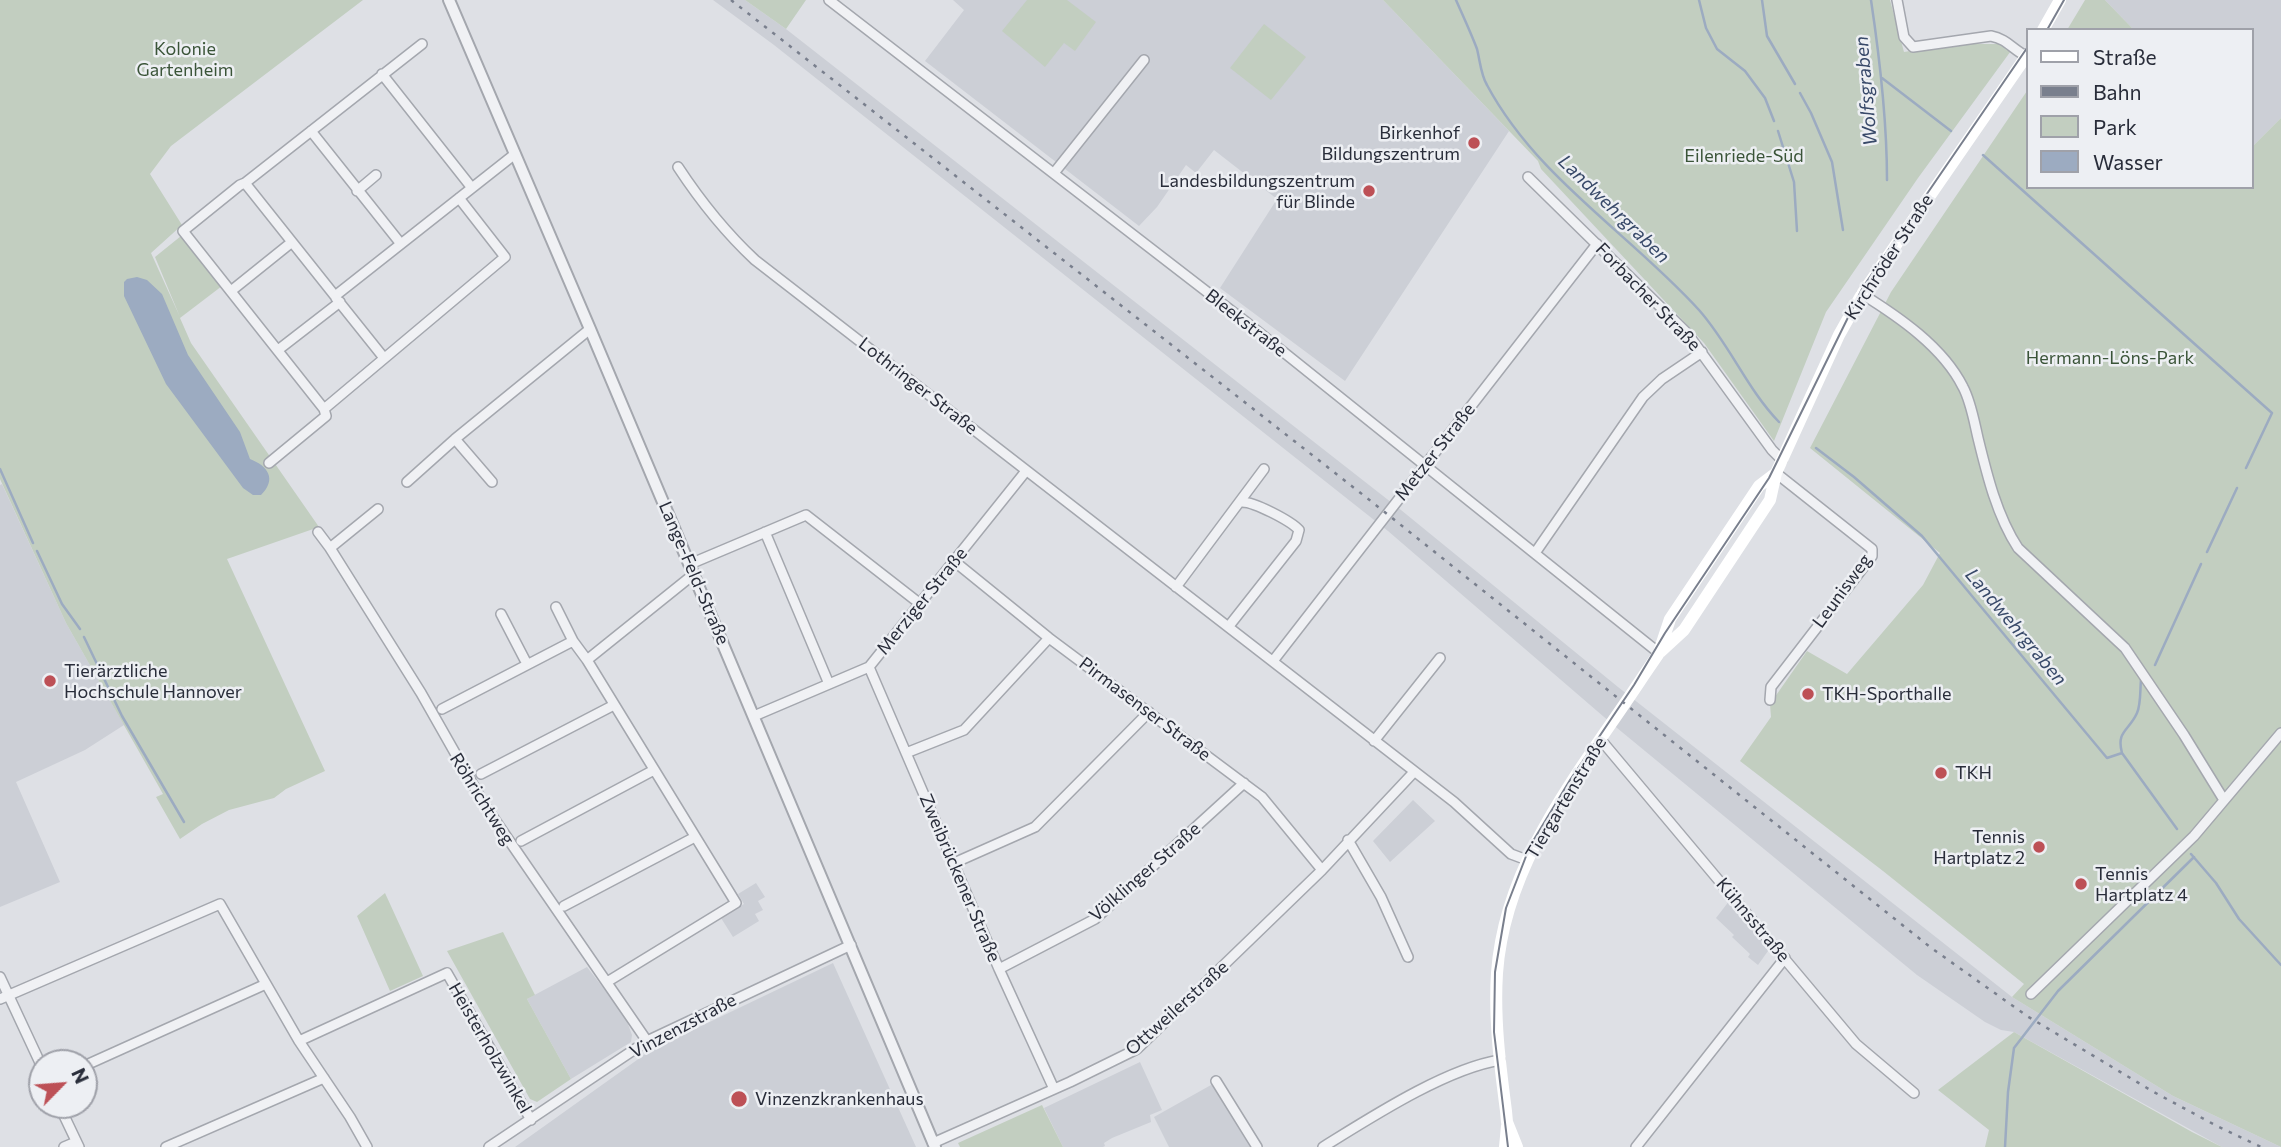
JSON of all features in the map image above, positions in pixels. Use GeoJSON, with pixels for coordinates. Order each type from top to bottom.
{"type":"FeatureCollection","features":[{"type":"Feature","properties":{"kind":"main road"},"geometry":{"type":"LineString","coordinates":[[2044,28],[2060,0]]}},
{"type":"Feature","properties":{"kind":"main road","name":"Kirchröder Straße"},"geometry":{"type":"LineString","coordinates":[[1776,473],[1839,335],[1862,294],[2025,59]]}},
{"type":"Feature","properties":{"kind":"main road","name":"Tiergartenstraße"},"geometry":{"type":"LineString","coordinates":[[1504,1147],[1507,1122],[1496,1023],[1497,969],[1506,920],[1527,860],[1544,826],[1658,653],[1670,619],[1759,486],[1776,473]]}},
{"type":"Feature","properties":{"kind":"main road","name":"Tiergartenstraße"},"geometry":{"type":"LineString","coordinates":[[1507,1122],[1517,1147]]}},
{"type":"Feature","properties":{"kind":"street","name":"Lange-Feld-Straße"},"geometry":{"type":"LineString","coordinates":[[449,0],[934,1145]]}},
{"type":"Feature","properties":{"kind":"street","name":"Bleekstraße"},"geometry":{"type":"LineString","coordinates":[[829,0],[1425,465],[1658,653]]}},
{"type":"Feature","properties":{"kind":"street"},"geometry":{"type":"LineString","coordinates":[[1897,0],[1904,37],[1913,47],[1991,36],[2003,39],[2025,55]]}},
{"type":"Feature","properties":{"kind":"street"},"geometry":{"type":"LineString","coordinates":[[269,463],[326,416],[324,409],[183,231],[422,44]]}},
{"type":"Feature","properties":{"kind":"street"},"geometry":{"type":"LineString","coordinates":[[1054,173],[1144,60]]}},
{"type":"Feature","properties":{"kind":"street"},"geometry":{"type":"LineString","coordinates":[[382,74],[472,188]]}},
{"type":"Feature","properties":{"kind":"street"},"geometry":{"type":"LineString","coordinates":[[311,131],[401,244]]}},
{"type":"Feature","properties":{"kind":"street"},"geometry":{"type":"LineString","coordinates":[[278,350],[401,244],[515,154]]}},
{"type":"Feature","properties":{"kind":"street","name":"Lothringer Straße"},"geometry":{"type":"LineString","coordinates":[[678,167],[704,206],[755,260],[1454,802],[1511,854],[1527,860]]}},
{"type":"Feature","properties":{"kind":"street"},"geometry":{"type":"LineString","coordinates":[[357,191],[376,175]]}},
{"type":"Feature","properties":{"kind":"street","name":"Forbacher Straße"},"geometry":{"type":"LineString","coordinates":[[1528,177],[1687,332],[1782,460]]}},
{"type":"Feature","properties":{"kind":"street"},"geometry":{"type":"LineString","coordinates":[[245,183],[384,358]]}},
{"type":"Feature","properties":{"kind":"street"},"geometry":{"type":"LineString","coordinates":[[324,409],[505,257],[459,198]]}},
{"type":"Feature","properties":{"kind":"street"},"geometry":{"type":"LineString","coordinates":[[231,291],[292,242]]}},
{"type":"Feature","properties":{"kind":"street","name":"Metzer Straße"},"geometry":{"type":"LineString","coordinates":[[1273,661],[1597,244]]}},
{"type":"Feature","properties":{"kind":"street"},"geometry":{"type":"LineString","coordinates":[[1862,294],[1924,340],[1954,371],[1964,388],[1992,487],[2010,536],[2018,548],[2126,648],[2224,800]]}},
{"type":"Feature","properties":{"kind":"street"},"geometry":{"type":"LineString","coordinates":[[407,482],[590,329]]}},
{"type":"Feature","properties":{"kind":"street"},"geometry":{"type":"LineString","coordinates":[[1535,552],[1643,397],[1662,379],[1702,352]]}},
{"type":"Feature","properties":{"kind":"street"},"geometry":{"type":"LineString","coordinates":[[456,439],[492,482]]}},
{"type":"Feature","properties":{"kind":"street"},"geometry":{"type":"LineString","coordinates":[[1176,587],[1264,469]]}},
{"type":"Feature","properties":{"kind":"street","name":"Merziger Straße"},"geometry":{"type":"LineString","coordinates":[[754,716],[869,667],[1026,471]]}},
{"type":"Feature","properties":{"kind":"street","name":"Leunisweg"},"geometry":{"type":"LineString","coordinates":[[1770,700],[1771,687],[1872,556],[1872,549],[1776,473]]}},
{"type":"Feature","properties":{"kind":"street"},"geometry":{"type":"LineString","coordinates":[[1229,626],[1296,541],[1299,530],[1295,525],[1265,510],[1241,502]]}},
{"type":"Feature","properties":{"kind":"street"},"geometry":{"type":"LineString","coordinates":[[331,548],[378,509]]}},
{"type":"Feature","properties":{"kind":"street"},"geometry":{"type":"LineString","coordinates":[[587,660],[692,569],[806,515],[919,603]]}},
{"type":"Feature","properties":{"kind":"street","name":"Röhrichtweg"},"geometry":{"type":"LineString","coordinates":[[318,532],[331,548],[414,681],[469,781],[511,847],[647,1041]]}},
{"type":"Feature","properties":{"kind":"street"},"geometry":{"type":"LineString","coordinates":[[765,533],[829,684]]}},
{"type":"Feature","properties":{"kind":"street","name":"Pirmasenser Straße"},"geometry":{"type":"LineString","coordinates":[[954,561],[1049,638],[1262,797],[1322,870]]}},
{"type":"Feature","properties":{"kind":"street"},"geometry":{"type":"LineString","coordinates":[[556,607],[573,641],[736,903],[607,982]]}},
{"type":"Feature","properties":{"kind":"street"},"geometry":{"type":"LineString","coordinates":[[501,614],[527,664]]}},
{"type":"Feature","properties":{"kind":"street"},"geometry":{"type":"LineString","coordinates":[[906,752],[964,730],[1049,638]]}},
{"type":"Feature","properties":{"kind":"street"},"geometry":{"type":"LineString","coordinates":[[442,709],[573,641]]}},
{"type":"Feature","properties":{"kind":"street"},"geometry":{"type":"LineString","coordinates":[[1374,741],[1440,658]]}},
{"type":"Feature","properties":{"kind":"street","name":"Zweibrückener Straße"},"geometry":{"type":"LineString","coordinates":[[869,667],[999,969],[1054,1089]]}},
{"type":"Feature","properties":{"kind":"street"},"geometry":{"type":"LineString","coordinates":[[481,774],[614,705]]}},
{"type":"Feature","properties":{"kind":"street"},"geometry":{"type":"LineString","coordinates":[[954,863],[1035,827],[1149,712]]}},
{"type":"Feature","properties":{"kind":"street"},"geometry":{"type":"LineString","coordinates":[[2031,994],[2194,836],[2281,733]]}},
{"type":"Feature","properties":{"kind":"street","name":"Kühnsstraße"},"geometry":{"type":"LineString","coordinates":[[1601,740],[1856,1044],[1914,1093]]}},
{"type":"Feature","properties":{"kind":"street"},"geometry":{"type":"LineString","coordinates":[[521,841],[654,770]]}},
{"type":"Feature","properties":{"kind":"street","name":"Ottweilerstraße"},"geometry":{"type":"LineString","coordinates":[[934,1145],[1137,1049],[1322,870],[1414,772]]}},
{"type":"Feature","properties":{"kind":"street","name":"Völklinger Straße"},"geometry":{"type":"LineString","coordinates":[[999,969],[1095,919],[1244,783]]}},
{"type":"Feature","properties":{"kind":"street"},"geometry":{"type":"LineString","coordinates":[[564,906],[695,836]]}},
{"type":"Feature","properties":{"kind":"street"},"geometry":{"type":"LineString","coordinates":[[1348,840],[1385,906],[1408,957]]}},
{"type":"Feature","properties":{"kind":"street"},"geometry":{"type":"LineString","coordinates":[[4,997],[220,904],[299,1041],[367,1147]]}},
{"type":"Feature","properties":{"kind":"street","name":"Vinzenzstraße"},"geometry":{"type":"LineString","coordinates":[[489,1147],[647,1041],[851,945]]}},
{"type":"Feature","properties":{"kind":"street"},"geometry":{"type":"LineString","coordinates":[[1636,1147],[1784,958]]}},
{"type":"Feature","properties":{"kind":"street","name":"Heisterholzwinkel"},"geometry":{"type":"LineString","coordinates":[[299,1041],[447,972],[531,1120]]}},
{"type":"Feature","properties":{"kind":"street"},"geometry":{"type":"LineString","coordinates":[[0,977],[4,997],[32,1049]]}},
{"type":"Feature","properties":{"kind":"street"},"geometry":{"type":"LineString","coordinates":[[98,1060],[267,984]]}},
{"type":"Feature","properties":{"kind":"street"},"geometry":{"type":"LineString","coordinates":[[1323,1147],[1429,1086],[1486,1062],[1500,1060]]}},
{"type":"Feature","properties":{"kind":"street"},"geometry":{"type":"LineString","coordinates":[[166,1147],[324,1078]]}},
{"type":"Feature","properties":{"kind":"street"},"geometry":{"type":"LineString","coordinates":[[1216,1081],[1256,1147]]}},
{"type":"Feature","properties":{"kind":"street"},"geometry":{"type":"LineString","coordinates":[[64,1147],[78,1144],[66,1119]]}},
{"type":"Feature","properties":{"kind":"shaded area"},"geometry":{"type":"Polygon","coordinates":[[[713,0],[745,0],[786,29],[1401,510],[1618,687],[2012,997],[2173,1096],[2281,1147],[2222,1147],[2014,1032],[2001,1030],[1985,1022],[1917,975],[1611,723],[1388,531],[774,45],[713,0]]]}},
{"type":"Feature","properties":{"kind":"shaded area","name":"Landesbildungszentrum für Blinde"},"geometry":{"type":"Polygon","coordinates":[[[953,0],[1383,0],[1509,131],[1345,381],[1220,288],[1277,199],[1214,150],[1196,173],[1186,165],[1157,207],[1139,226],[925,61],[964,10],[953,0]]]}},
{"type":"Feature","properties":{"kind":"shaded area"},"geometry":{"type":"Polygon","coordinates":[[[2105,0],[2281,0],[2281,118],[2253,146],[2253,28],[2132,28],[2105,0]]]}},
{"type":"Feature","properties":{"kind":"shaded area","name":"Tierärztliche Hochschule Hannover"},"geometry":{"type":"Polygon","coordinates":[[[2,484],[66,623],[124,725],[85,750],[16,782],[60,882],[0,907],[0,485],[2,484]]]}},
{"type":"Feature","properties":{"kind":"shaded area"},"geometry":{"type":"Polygon","coordinates":[[[1413,800],[1435,821],[1390,862],[1373,841],[1413,800]]]}},
{"type":"Feature","properties":{"kind":"shaded area"},"geometry":{"type":"Polygon","coordinates":[[[756,883],[765,897],[758,901],[763,910],[755,914],[759,921],[733,937],[721,918],[744,904],[738,894],[756,883]]]}},
{"type":"Feature","properties":{"kind":"shaded area"},"geometry":{"type":"Polygon","coordinates":[[[1733,896],[1773,944],[1758,965],[1748,957],[1750,954],[1716,918],[1733,896]]]}},
{"type":"Feature","properties":{"kind":"shaded area","name":"Vinzenzkrankenhaus"},"geometry":{"type":"Polygon","coordinates":[[[833,963],[916,1147],[515,1147],[651,1050],[833,963]]]}},
{"type":"Feature","properties":{"kind":"shaded area"},"geometry":{"type":"Polygon","coordinates":[[[587,967],[625,1016],[632,1035],[631,1042],[571,1079],[527,999],[587,967]]]}},
{"type":"Feature","properties":{"kind":"shaded area"},"geometry":{"type":"Polygon","coordinates":[[[1140,1062],[1162,1110],[1150,1115],[1151,1122],[1112,1138],[1104,1143],[1103,1147],[1063,1147],[1044,1108],[1140,1062]]]}},
{"type":"Feature","properties":{"kind":"shaded area"},"geometry":{"type":"Polygon","coordinates":[[[1211,1085],[1215,1087],[1253,1147],[1169,1147],[1154,1117],[1211,1085]]]}},
{"type":"Feature","properties":{"kind":"green space","name":"Kolonie Gartenheim"},"geometry":{"type":"Polygon","coordinates":[[[0,0],[363,0],[171,146],[150,174],[182,225],[151,253],[180,317],[155,257],[181,236],[222,286],[180,318],[191,343],[319,527],[227,559],[325,771],[286,789],[274,798],[229,810],[180,839],[156,797],[163,794],[66,623],[0,479],[0,0]]]}},
{"type":"Feature","properties":{"kind":"green space"},"geometry":{"type":"Polygon","coordinates":[[[745,0],[806,0],[786,29],[745,0]]]}},
{"type":"Feature","properties":{"kind":"green space"},"geometry":{"type":"Polygon","coordinates":[[[1027,0],[1067,0],[1096,22],[1075,51],[1064,43],[1045,67],[1002,31],[1027,0]]]}},
{"type":"Feature","properties":{"kind":"green space","name":"Eilenriede-Süd"},"geometry":{"type":"Polygon","coordinates":[[[1383,0],[1890,0],[1904,52],[1952,44],[2016,44],[1918,178],[1826,312],[1774,441],[1704,343],[1541,169],[1538,161],[1383,0]]]}},
{"type":"Feature","properties":{"kind":"green space"},"geometry":{"type":"Polygon","coordinates":[[[2085,0],[2105,0],[2132,28],[2068,28],[2085,0]]]}},
{"type":"Feature","properties":{"kind":"green space"},"geometry":{"type":"Polygon","coordinates":[[[1264,24],[1306,57],[1271,100],[1230,68],[1264,24]]]}},
{"type":"Feature","properties":{"kind":"green space","name":"Hermann-Löns-Park"},"geometry":{"type":"Polygon","coordinates":[[[2025,94],[2025,189],[2253,189],[2253,146],[2281,118],[2281,1147],[2173,1096],[2012,997],[2024,984],[1740,761],[1771,717],[1770,704],[1807,651],[1847,674],[1923,585],[1940,553],[1810,448],[1891,292],[2025,94]]]}},
{"type":"Feature","properties":{"kind":"green space"},"geometry":{"type":"Polygon","coordinates":[[[385,893],[423,976],[390,991],[357,916],[385,893]]]}},
{"type":"Feature","properties":{"kind":"green space"},"geometry":{"type":"Polygon","coordinates":[[[503,932],[535,995],[527,999],[571,1079],[537,1102],[530,1099],[447,951],[503,932]]]}},
{"type":"Feature","properties":{"kind":"green space"},"geometry":{"type":"Polygon","coordinates":[[[2014,1032],[2222,1147],[1985,1147],[1989,1130],[1938,1090],[2014,1032]]]}},
{"type":"Feature","properties":{"kind":"green space"},"geometry":{"type":"Polygon","coordinates":[[[1042,1105],[1063,1147],[960,1147],[958,1143],[1042,1105]]]}},
{"type":"Feature","properties":{"kind":"water"},"geometry":{"type":"Polygon","coordinates":[[[137,277],[147,280],[162,294],[188,355],[240,432],[250,459],[266,469],[269,484],[261,495],[253,495],[243,488],[166,384],[124,296],[124,282],[137,277]]]}},
{"type":"Feature","properties":{"kind":"waterway","name":"Landwehrgraben"},"geometry":{"type":"LineString","coordinates":[[1456,0],[1477,49],[1485,81],[1507,118],[1557,177],[1699,310],[1757,396],[1779,422]]}},
{"type":"Feature","properties":{"kind":"waterway"},"geometry":{"type":"LineString","coordinates":[[1699,0],[1706,28],[1717,49],[1745,71],[1765,98],[1774,121]]}},
{"type":"Feature","properties":{"kind":"waterway"},"geometry":{"type":"LineString","coordinates":[[1762,0],[1767,36],[1795,84]]}},
{"type":"Feature","properties":{"kind":"waterway","name":"Wolfsgraben"},"geometry":{"type":"LineString","coordinates":[[1871,0],[1882,90],[1887,180]]}},
{"type":"Feature","properties":{"kind":"waterway"},"geometry":{"type":"LineString","coordinates":[[1882,78],[1951,131]]}},
{"type":"Feature","properties":{"kind":"waterway"},"geometry":{"type":"LineString","coordinates":[[1800,93],[1832,162],[1843,230]]}},
{"type":"Feature","properties":{"kind":"waterway"},"geometry":{"type":"LineString","coordinates":[[1778,131],[1794,182],[1797,231]]}},
{"type":"Feature","properties":{"kind":"waterway"},"geometry":{"type":"LineString","coordinates":[[1983,155],[2272,413],[2246,468]]}},
{"type":"Feature","properties":{"kind":"waterway","name":"Landwehrgraben"},"geometry":{"type":"LineString","coordinates":[[1816,448],[1922,536],[2107,758],[2122,753],[2177,829]]}},
{"type":"Feature","properties":{"kind":"waterway"},"geometry":{"type":"LineString","coordinates":[[0,469],[33,543]]}},
{"type":"Feature","properties":{"kind":"waterway"},"geometry":{"type":"LineString","coordinates":[[2207,552],[2237,488]]}},
{"type":"Feature","properties":{"kind":"waterway"},"geometry":{"type":"LineString","coordinates":[[37,551],[62,604],[80,629]]}},
{"type":"Feature","properties":{"kind":"waterway"},"geometry":{"type":"LineString","coordinates":[[2155,665],[2201,564]]}},
{"type":"Feature","properties":{"kind":"waterway"},"geometry":{"type":"LineString","coordinates":[[84,637],[122,716],[184,822]]}},
{"type":"Feature","properties":{"kind":"waterway"},"geometry":{"type":"LineString","coordinates":[[2122,753],[2122,735],[2138,709],[2141,680]]}},
{"type":"Feature","properties":{"kind":"waterway","name":"Landwehrgraben"},"geometry":{"type":"LineString","coordinates":[[2191,854],[2216,883],[2239,919],[2281,965]]}},
{"type":"Feature","properties":{"kind":"waterway"},"geometry":{"type":"LineString","coordinates":[[2005,1147],[2014,1048],[2058,991],[2194,857]]}},
{"type":"Feature","properties":{"kind":"tram line"},"geometry":{"type":"LineString","coordinates":[[2048,28],[2064,0]]}},
{"type":"Feature","properties":{"kind":"tram line"},"geometry":{"type":"LineString","coordinates":[[1508,1147],[1494,1032],[1495,972],[1506,908],[1530,846],[1665,633],[1769,478],[1863,287],[2025,51]]}},
{"type":"Feature","properties":{"kind":"railway"},"geometry":{"type":"LineString","coordinates":[[731,0],[1367,498],[1930,947],[2027,1016],[2152,1091],[2261,1147]]}},
{"type":"Feature","properties":{"kind":"place","name":"Birkenhof Bildungszentrum"},"geometry":{"type":"Point","coordinates":[1474,143]}},
{"type":"Feature","properties":{"kind":"place","name":"Landesbildungszentrum für Blinde"},"geometry":{"type":"Point","coordinates":[1369,191]}},
{"type":"Feature","properties":{"kind":"place","name":"Tierärztliche Hochschule Hannover"},"geometry":{"type":"Point","coordinates":[50,681]}},
{"type":"Feature","properties":{"kind":"place","name":"TKH-Sporthalle"},"geometry":{"type":"Point","coordinates":[1808,694]}},
{"type":"Feature","properties":{"kind":"place","name":"TKH"},"geometry":{"type":"Point","coordinates":[1941,773]}},
{"type":"Feature","properties":{"kind":"place","name":"Tennis Hartplatz 2"},"geometry":{"type":"Point","coordinates":[2039,847]}},
{"type":"Feature","properties":{"kind":"place","name":"Tennis Hartplatz 4"},"geometry":{"type":"Point","coordinates":[2081,884]}},
{"type":"Feature","properties":{"kind":"place","name":"Vinzenzkrankenhaus"},"geometry":{"type":"Point","coordinates":[739,1099]}}]}
